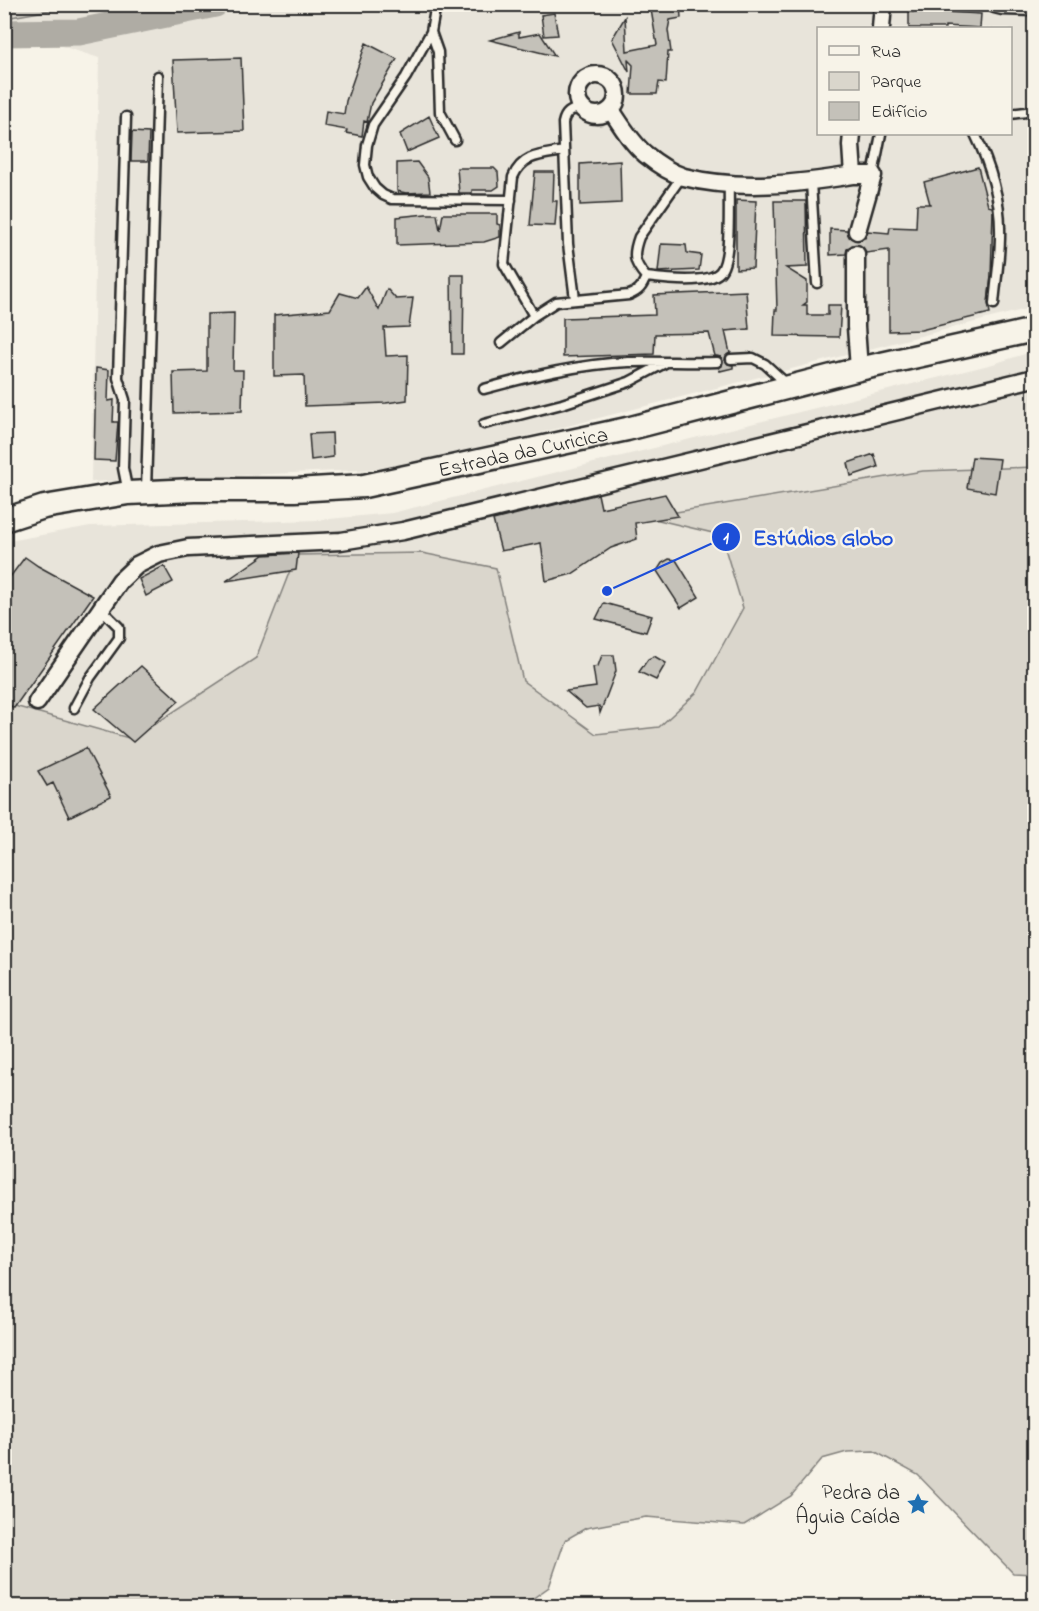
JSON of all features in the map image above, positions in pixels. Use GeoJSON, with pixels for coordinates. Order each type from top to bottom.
{"type":"FeatureCollection","features":[{"type":"Feature","properties":{"kind":"street"},"geometry":{"type":"LineString","coordinates":[[881,27],[883,4]]}},
{"type":"Feature","properties":{"kind":"street"},"geometry":{"type":"LineString","coordinates":[[598,75],[609,79],[616,88],[617,100],[611,110],[601,116],[590,115],[580,108],[576,97],[579,86],[587,77],[598,75]]}},
{"type":"Feature","properties":{"kind":"street"},"geometry":{"type":"LineString","coordinates":[[611,110],[643,152],[658,164],[682,176],[729,183],[772,185],[873,175],[857,231]]}},
{"type":"Feature","properties":{"kind":"street"},"geometry":{"type":"LineString","coordinates":[[852,135],[853,176]]}},
{"type":"Feature","properties":{"kind":"street"},"geometry":{"type":"LineString","coordinates":[[856,254],[856,327],[859,369]]}},
{"type":"Feature","properties":{"kind":"street","name":"Estrada da Curicica"},"geometry":{"type":"LineString","coordinates":[[4,520],[44,507],[137,492],[295,490],[364,486],[627,429],[859,369],[1035,330]]}},
{"type":"Feature","properties":{"kind":"street"},"geometry":{"type":"LineString","coordinates":[[37,702],[120,581],[137,565],[159,554],[188,548],[341,541],[403,531],[1035,378]]}},
{"type":"Feature","properties":{"kind":"lane"},"geometry":{"type":"LineString","coordinates":[[436,4],[431,32],[406,77],[373,125],[367,145],[365,165],[368,177],[375,188],[392,199],[512,200]]}},
{"type":"Feature","properties":{"kind":"lane"},"geometry":{"type":"LineString","coordinates":[[992,4],[994,8],[1002,10],[1035,11]]}},
{"type":"Feature","properties":{"kind":"lane"},"geometry":{"type":"LineString","coordinates":[[431,32],[438,52],[440,112],[455,140]]}},
{"type":"Feature","properties":{"kind":"lane"},"geometry":{"type":"LineString","coordinates":[[137,492],[158,76]]}},
{"type":"Feature","properties":{"kind":"lane"},"geometry":{"type":"LineString","coordinates":[[575,299],[568,244],[563,123],[567,113],[580,108]]}},
{"type":"Feature","properties":{"kind":"lane"},"geometry":{"type":"LineString","coordinates":[[1012,114],[1035,111]]}},
{"type":"Feature","properties":{"kind":"lane"},"geometry":{"type":"LineString","coordinates":[[126,117],[118,378],[125,400],[123,468],[137,492]]}},
{"type":"Feature","properties":{"kind":"lane"},"geometry":{"type":"LineString","coordinates":[[873,175],[881,135]]}},
{"type":"Feature","properties":{"kind":"lane"},"geometry":{"type":"LineString","coordinates":[[976,135],[986,156],[999,209],[1000,231],[993,304]]}},
{"type":"Feature","properties":{"kind":"lane"},"geometry":{"type":"LineString","coordinates":[[534,316],[504,264],[513,177],[518,167],[526,160],[564,151]]}},
{"type":"Feature","properties":{"kind":"lane"},"geometry":{"type":"LineString","coordinates":[[646,278],[635,260],[635,248],[639,237],[682,176]]}},
{"type":"Feature","properties":{"kind":"lane"},"geometry":{"type":"LineString","coordinates":[[811,182],[817,283]]}},
{"type":"Feature","properties":{"kind":"lane"},"geometry":{"type":"LineString","coordinates":[[646,278],[704,279],[720,272],[728,250],[729,183]]}},
{"type":"Feature","properties":{"kind":"lane"},"geometry":{"type":"LineString","coordinates":[[501,343],[534,316],[556,302],[629,295],[641,289],[646,278]]}},
{"type":"Feature","properties":{"kind":"lane"},"geometry":{"type":"LineString","coordinates":[[731,359],[753,358],[765,363],[790,387]]}},
{"type":"Feature","properties":{"kind":"lane"},"geometry":{"type":"LineString","coordinates":[[484,389],[522,378],[598,364],[717,362]]}},
{"type":"Feature","properties":{"kind":"lane"},"geometry":{"type":"LineString","coordinates":[[484,424],[562,404],[629,382],[665,363]]}},
{"type":"Feature","properties":{"kind":"lane"},"geometry":{"type":"LineString","coordinates":[[74,708],[90,678],[119,638],[119,627],[101,609]]}},
{"type":"Feature","properties":{"kind":"shaded area"},"geometry":{"type":"Polygon","coordinates":[[[5,4],[1034,5],[1034,307],[548,431],[384,469],[91,482],[99,58],[5,28],[5,4]]]}},
{"type":"Feature","properties":{"kind":"shaded area"},"geometry":{"type":"Polygon","coordinates":[[[1034,351],[1034,549],[719,696],[634,752],[267,674],[82,831],[5,777],[4,542],[90,526],[319,520],[392,513],[993,364],[1034,351]]]}},
{"type":"Feature","properties":{"kind":"green space"},"geometry":{"type":"Polygon","coordinates":[[[5,4],[79,5],[5,18],[5,4]]]}},
{"type":"Feature","properties":{"kind":"green space"},"geometry":{"type":"Polygon","coordinates":[[[1034,467],[1034,1574],[1013,1573],[918,1475],[874,1451],[847,1452],[822,1459],[791,1496],[744,1525],[646,1517],[586,1528],[565,1540],[549,1587],[522,1606],[5,1606],[4,701],[132,739],[256,658],[296,555],[422,553],[496,568],[523,681],[596,734],[659,727],[697,692],[743,608],[721,535],[646,517],[923,471],[1034,467]]]}},
{"type":"Feature","properties":{"kind":"building"},"geometry":{"type":"Polygon","coordinates":[[[650,4],[680,4],[681,18],[670,20],[668,30],[671,52],[668,52],[666,83],[659,82],[657,94],[631,94],[633,65],[628,60],[629,72],[612,39],[625,17],[627,51],[657,45],[650,4]]]}},
{"type":"Feature","properties":{"kind":"building"},"geometry":{"type":"Polygon","coordinates":[[[913,4],[948,4],[947,12],[981,14],[980,27],[909,27],[909,11],[913,12],[913,4]]]}},
{"type":"Feature","properties":{"kind":"building"},"geometry":{"type":"Polygon","coordinates":[[[554,13],[558,35],[544,36],[541,15],[554,13]]]}},
{"type":"Feature","properties":{"kind":"building"},"geometry":{"type":"Polygon","coordinates":[[[519,32],[519,37],[540,33],[555,56],[490,40],[519,32]]]}},
{"type":"Feature","properties":{"kind":"building"},"geometry":{"type":"Polygon","coordinates":[[[366,43],[397,59],[371,103],[367,122],[364,121],[362,136],[346,133],[347,130],[324,126],[326,111],[344,114],[346,101],[366,43]]]}},
{"type":"Feature","properties":{"kind":"building"},"geometry":{"type":"Polygon","coordinates":[[[241,58],[244,131],[177,133],[173,60],[241,58]]]}},
{"type":"Feature","properties":{"kind":"building"},"geometry":{"type":"Polygon","coordinates":[[[429,116],[439,138],[407,152],[400,134],[429,116]]]}},
{"type":"Feature","properties":{"kind":"building"},"geometry":{"type":"Polygon","coordinates":[[[132,132],[149,133],[148,161],[131,161],[132,132]]]}},
{"type":"Feature","properties":{"kind":"building"},"geometry":{"type":"Polygon","coordinates":[[[620,161],[621,203],[580,205],[580,164],[620,161]]]}},
{"type":"Feature","properties":{"kind":"building"},"geometry":{"type":"Polygon","coordinates":[[[417,162],[428,177],[430,192],[397,191],[397,163],[417,162]]]}},
{"type":"Feature","properties":{"kind":"building"},"geometry":{"type":"Polygon","coordinates":[[[978,167],[988,206],[992,207],[993,211],[988,303],[990,313],[921,330],[889,331],[889,250],[866,253],[862,245],[855,244],[847,248],[846,254],[830,255],[830,229],[847,230],[850,239],[859,241],[865,238],[868,231],[889,233],[890,227],[916,228],[917,204],[930,204],[924,182],[978,167]]]}},
{"type":"Feature","properties":{"kind":"building"},"geometry":{"type":"Polygon","coordinates":[[[457,168],[494,168],[498,172],[499,186],[493,190],[472,190],[472,193],[459,193],[457,168]]]}},
{"type":"Feature","properties":{"kind":"building"},"geometry":{"type":"Polygon","coordinates":[[[535,172],[554,172],[553,201],[557,201],[555,226],[530,225],[535,172]]]}},
{"type":"Feature","properties":{"kind":"building"},"geometry":{"type":"Polygon","coordinates":[[[736,200],[756,201],[753,268],[736,269],[736,200]]]}},
{"type":"Feature","properties":{"kind":"building"},"geometry":{"type":"Polygon","coordinates":[[[774,201],[806,201],[807,267],[786,268],[807,281],[807,302],[803,305],[807,305],[807,315],[828,315],[828,305],[841,305],[839,337],[774,336],[775,310],[777,310],[774,201]]]}},
{"type":"Feature","properties":{"kind":"building"},"geometry":{"type":"Polygon","coordinates":[[[437,214],[440,230],[443,214],[497,214],[500,237],[484,242],[397,245],[397,217],[437,214]]]}},
{"type":"Feature","properties":{"kind":"building"},"geometry":{"type":"Polygon","coordinates":[[[661,244],[686,245],[687,253],[701,255],[699,270],[658,272],[661,244]]]}},
{"type":"Feature","properties":{"kind":"building"},"geometry":{"type":"Polygon","coordinates":[[[451,275],[464,275],[463,354],[452,354],[451,275]]]}},
{"type":"Feature","properties":{"kind":"building"},"geometry":{"type":"Polygon","coordinates":[[[366,287],[379,310],[387,289],[396,299],[413,298],[409,327],[384,328],[386,356],[408,355],[407,400],[305,406],[304,375],[274,376],[274,315],[330,310],[340,293],[358,298],[366,287]]]}},
{"type":"Feature","properties":{"kind":"building"},"geometry":{"type":"Polygon","coordinates":[[[746,291],[749,329],[725,331],[730,353],[725,360],[728,364],[733,365],[733,368],[720,371],[719,368],[723,361],[721,357],[715,356],[709,333],[655,334],[654,354],[563,357],[563,318],[655,315],[654,295],[746,291]]]}},
{"type":"Feature","properties":{"kind":"building"},"geometry":{"type":"Polygon","coordinates":[[[234,313],[233,370],[243,370],[242,411],[174,413],[173,372],[207,371],[207,314],[234,313]]]}},
{"type":"Feature","properties":{"kind":"building"},"geometry":{"type":"Polygon","coordinates":[[[96,368],[109,370],[108,401],[114,400],[113,422],[118,422],[115,461],[94,460],[96,368]]]}},
{"type":"Feature","properties":{"kind":"building"},"geometry":{"type":"Polygon","coordinates":[[[332,433],[333,457],[311,460],[309,434],[332,433]]]}},
{"type":"Feature","properties":{"kind":"building"},"geometry":{"type":"Polygon","coordinates":[[[874,454],[878,467],[851,476],[848,463],[874,454]]]}},
{"type":"Feature","properties":{"kind":"building"},"geometry":{"type":"Polygon","coordinates":[[[972,457],[1000,459],[995,493],[967,488],[972,457]]]}},
{"type":"Feature","properties":{"kind":"building"},"geometry":{"type":"Polygon","coordinates":[[[598,494],[601,508],[665,494],[678,516],[635,523],[637,539],[611,548],[572,574],[546,581],[541,543],[501,551],[493,520],[598,494]]]}},
{"type":"Feature","properties":{"kind":"building"},"geometry":{"type":"Polygon","coordinates":[[[298,553],[296,570],[226,581],[264,555],[298,553]]]}},
{"type":"Feature","properties":{"kind":"building"},"geometry":{"type":"Polygon","coordinates":[[[25,557],[93,596],[14,708],[4,702],[4,585],[25,557]]]}},
{"type":"Feature","properties":{"kind":"building"},"geometry":{"type":"Polygon","coordinates":[[[669,559],[676,560],[699,597],[681,608],[657,571],[662,563],[669,559]]]}},
{"type":"Feature","properties":{"kind":"building"},"geometry":{"type":"Polygon","coordinates":[[[164,566],[173,582],[146,596],[139,579],[164,566]]]}},
{"type":"Feature","properties":{"kind":"building"},"geometry":{"type":"Polygon","coordinates":[[[604,603],[652,616],[646,632],[596,619],[604,603]]]}},
{"type":"Feature","properties":{"kind":"building"},"geometry":{"type":"Polygon","coordinates":[[[602,655],[614,655],[616,671],[600,713],[599,706],[586,708],[566,691],[596,687],[593,667],[598,666],[602,655]]]}},
{"type":"Feature","properties":{"kind":"building"},"geometry":{"type":"Polygon","coordinates":[[[654,656],[666,663],[656,680],[639,672],[648,659],[654,656]]]}},
{"type":"Feature","properties":{"kind":"building"},"geometry":{"type":"Polygon","coordinates":[[[141,666],[179,701],[133,742],[94,709],[141,666]]]}},
{"type":"Feature","properties":{"kind":"building"},"geometry":{"type":"Polygon","coordinates":[[[86,748],[111,796],[69,817],[53,783],[47,786],[38,771],[86,748]]]}},
{"type":"Feature","properties":{"kind":"waterway"},"geometry":{"type":"LineString","coordinates":[[4,33],[79,32],[215,4]]}},
{"type":"Feature","properties":{"kind":"tunnel"},"geometry":{"type":"LineString","coordinates":[[856,254],[857,231]]}},
{"type":"Feature","properties":{"kind":"place","name":"Estúdios Globo"},"geometry":{"type":"Point","coordinates":[607,591]}},
{"type":"Feature","properties":{"kind":"place","name":"Pedra da Águia Caída"},"geometry":{"type":"Point","coordinates":[918,1504]}}]}
